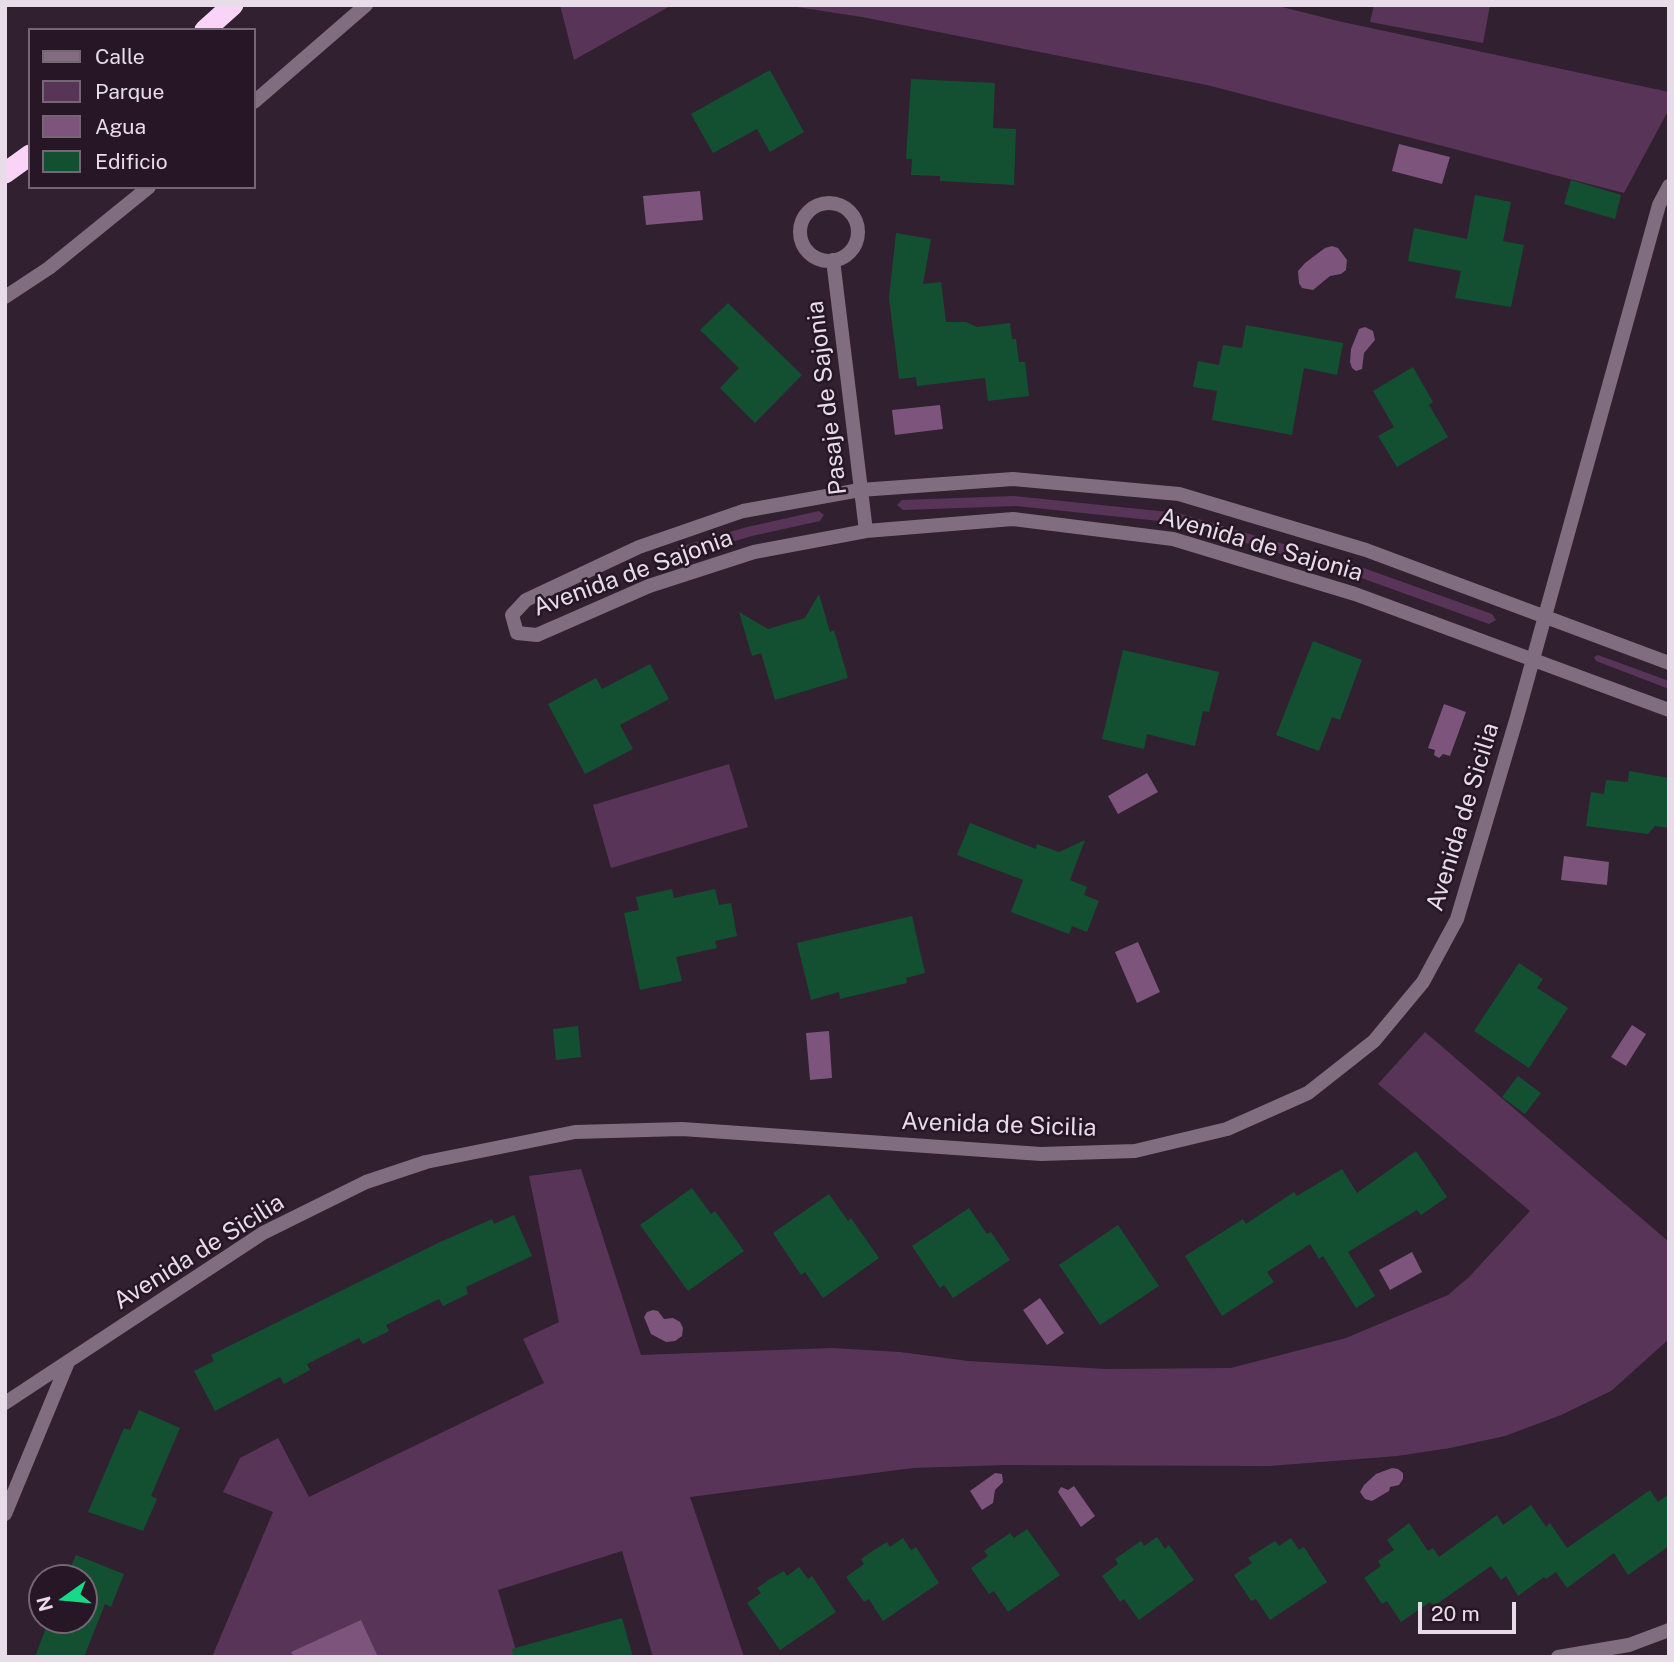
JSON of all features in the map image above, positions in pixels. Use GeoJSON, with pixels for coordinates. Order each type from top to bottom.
{"type":"FeatureCollection","features":[{"type":"Feature","properties":{"kind":"highway"},"geometry":{"type":"LineString","coordinates":[[207,28],[233,5]]}},
{"type":"Feature","properties":{"kind":"highway"},"geometry":{"type":"LineString","coordinates":[[5,173],[28,156]]}},
{"type":"Feature","properties":{"kind":"street"},"geometry":{"type":"LineString","coordinates":[[256,100],[366,5]]}},
{"type":"Feature","properties":{"kind":"street","name":"Avenida de Sicilia"},"geometry":{"type":"LineString","coordinates":[[5,1403],[263,1233],[366,1182],[426,1162],[575,1132],[681,1129],[1041,1154],[1135,1151],[1227,1129],[1308,1093],[1374,1041],[1423,982],[1457,919],[1659,205],[1669,186]]}},
{"type":"Feature","properties":{"kind":"street"},"geometry":{"type":"LineString","coordinates":[[5,297],[49,268],[147,189]]}},
{"type":"Feature","properties":{"kind":"street"},"geometry":{"type":"LineString","coordinates":[[825,203],[846,208],[858,227],[852,249],[833,260],[822,260],[812,255],[804,247],[801,236],[805,214],[825,203]]}},
{"type":"Feature","properties":{"kind":"street","name":"Pasaje de Sajonia"},"geometry":{"type":"LineString","coordinates":[[833,260],[866,531]]}},
{"type":"Feature","properties":{"kind":"street","name":"Avenida de Sajonia"},"geometry":{"type":"LineString","coordinates":[[1669,663],[1366,550],[1179,494],[1013,479],[860,490],[743,511],[639,548],[526,600],[512,615],[517,633],[537,635],[649,586],[754,552],[866,531],[1013,519],[1173,539],[1356,594],[1669,710]]}},
{"type":"Feature","properties":{"kind":"street"},"geometry":{"type":"LineString","coordinates":[[5,1514],[68,1362]]}},
{"type":"Feature","properties":{"kind":"street"},"geometry":{"type":"LineString","coordinates":[[1558,1657],[1630,1651],[1669,1630]]}},
{"type":"Feature","properties":{"kind":"green space"},"geometry":{"type":"Polygon","coordinates":[[[560,5],[672,5],[574,60],[560,5]]]}},
{"type":"Feature","properties":{"kind":"green space"},"geometry":{"type":"Polygon","coordinates":[[[784,5],[1274,5],[1669,92],[1669,109],[1624,193],[1207,85],[862,17],[784,5]]]}},
{"type":"Feature","properties":{"kind":"green space"},"geometry":{"type":"Polygon","coordinates":[[[1374,5],[1490,5],[1483,43],[1370,22],[1374,5]]]}},
{"type":"Feature","properties":{"kind":"green space"},"geometry":{"type":"Polygon","coordinates":[[[1014,496],[1178,513],[1358,566],[1492,614],[1496,620],[1489,624],[1356,576],[1178,523],[1016,506],[903,510],[897,505],[902,500],[1014,496]]]}},
{"type":"Feature","properties":{"kind":"green space"},"geometry":{"type":"Polygon","coordinates":[[[819,511],[824,515],[820,521],[752,536],[683,556],[675,553],[679,547],[747,527],[819,511]]]}},
{"type":"Feature","properties":{"kind":"green space"},"geometry":{"type":"Polygon","coordinates":[[[1598,655],[1669,681],[1669,689],[1596,661],[1594,657],[1598,655]]]}},
{"type":"Feature","properties":{"kind":"green space"},"geometry":{"type":"Polygon","coordinates":[[[729,764],[748,827],[611,868],[593,805],[729,764]]]}},
{"type":"Feature","properties":{"kind":"green space"},"geometry":{"type":"Polygon","coordinates":[[[1425,1032],[1669,1242],[1669,1339],[1611,1391],[1561,1415],[1505,1436],[1397,1456],[1269,1466],[1006,1465],[913,1468],[690,1497],[744,1657],[653,1657],[622,1551],[498,1590],[518,1657],[212,1657],[273,1512],[223,1492],[240,1458],[278,1438],[309,1497],[544,1383],[523,1339],[559,1322],[529,1176],[581,1169],[641,1355],[832,1348],[900,1352],[968,1361],[1106,1369],[1231,1368],[1346,1338],[1448,1295],[1469,1277],[1530,1211],[1378,1084],[1425,1032]]]}},
{"type":"Feature","properties":{"kind":"water"},"geometry":{"type":"Polygon","coordinates":[[[1399,144],[1450,157],[1442,184],[1392,171],[1399,144]]]}},
{"type":"Feature","properties":{"kind":"water"},"geometry":{"type":"Polygon","coordinates":[[[700,191],[703,220],[646,225],[643,196],[700,191]]]}},
{"type":"Feature","properties":{"kind":"water"},"geometry":{"type":"Polygon","coordinates":[[[1325,248],[1338,248],[1347,260],[1346,270],[1330,276],[1313,290],[1302,288],[1298,271],[1325,248]]]}},
{"type":"Feature","properties":{"kind":"water"},"geometry":{"type":"Polygon","coordinates":[[[1365,327],[1373,331],[1375,340],[1364,353],[1362,369],[1356,371],[1350,362],[1351,349],[1359,329],[1365,327]]]}},
{"type":"Feature","properties":{"kind":"water"},"geometry":{"type":"Polygon","coordinates":[[[940,405],[943,429],[895,435],[892,410],[940,405]]]}},
{"type":"Feature","properties":{"kind":"water"},"geometry":{"type":"Polygon","coordinates":[[[1444,704],[1466,712],[1450,756],[1443,754],[1439,758],[1434,755],[1435,750],[1428,748],[1444,704]]]}},
{"type":"Feature","properties":{"kind":"water"},"geometry":{"type":"Polygon","coordinates":[[[1147,773],[1158,792],[1118,814],[1108,796],[1147,773]]]}},
{"type":"Feature","properties":{"kind":"water"},"geometry":{"type":"Polygon","coordinates":[[[1564,856],[1609,862],[1607,885],[1561,880],[1564,856]]]}},
{"type":"Feature","properties":{"kind":"water"},"geometry":{"type":"Polygon","coordinates":[[[1138,942],[1160,992],[1137,1003],[1115,952],[1138,942]]]}},
{"type":"Feature","properties":{"kind":"water"},"geometry":{"type":"Polygon","coordinates":[[[1632,1025],[1646,1034],[1626,1066],[1611,1057],[1632,1025]]]}},
{"type":"Feature","properties":{"kind":"water"},"geometry":{"type":"Polygon","coordinates":[[[829,1031],[832,1078],[810,1080],[806,1033],[829,1031]]]}},
{"type":"Feature","properties":{"kind":"water"},"geometry":{"type":"Polygon","coordinates":[[[1412,1252],[1422,1272],[1390,1290],[1379,1270],[1412,1252]]]}},
{"type":"Feature","properties":{"kind":"water"},"geometry":{"type":"Polygon","coordinates":[[[1040,1298],[1064,1333],[1047,1345],[1023,1310],[1040,1298]]]}},
{"type":"Feature","properties":{"kind":"water"},"geometry":{"type":"Polygon","coordinates":[[[658,1311],[664,1319],[673,1318],[680,1322],[683,1328],[682,1336],[675,1341],[666,1342],[651,1334],[644,1317],[647,1312],[658,1311]]]}},
{"type":"Feature","properties":{"kind":"water"},"geometry":{"type":"Polygon","coordinates":[[[1392,1468],[1403,1473],[1399,1485],[1390,1487],[1389,1491],[1372,1501],[1365,1499],[1360,1492],[1364,1485],[1376,1474],[1392,1468]]]}},
{"type":"Feature","properties":{"kind":"water"},"geometry":{"type":"Polygon","coordinates":[[[995,1473],[1002,1474],[1003,1482],[995,1490],[993,1503],[982,1510],[970,1491],[995,1473]]]}},
{"type":"Feature","properties":{"kind":"water"},"geometry":{"type":"Polygon","coordinates":[[[1074,1486],[1095,1516],[1081,1527],[1058,1492],[1061,1487],[1068,1490],[1074,1486]]]}},
{"type":"Feature","properties":{"kind":"water"},"geometry":{"type":"Polygon","coordinates":[[[361,1620],[377,1655],[373,1657],[294,1657],[291,1652],[361,1620]]]}},
{"type":"Feature","properties":{"kind":"building"},"geometry":{"type":"Polygon","coordinates":[[[770,70],[804,132],[770,152],[757,129],[713,153],[691,114],[770,70]]]}},
{"type":"Feature","properties":{"kind":"building"},"geometry":{"type":"Polygon","coordinates":[[[911,79],[995,83],[993,128],[1016,129],[1014,185],[940,181],[940,176],[911,175],[912,159],[906,159],[911,79]]]}},
{"type":"Feature","properties":{"kind":"building"},"geometry":{"type":"Polygon","coordinates":[[[1571,180],[1621,195],[1615,219],[1564,204],[1571,180]]]}},
{"type":"Feature","properties":{"kind":"building"},"geometry":{"type":"Polygon","coordinates":[[[1475,195],[1511,202],[1503,241],[1524,245],[1511,307],[1455,298],[1461,271],[1408,261],[1414,228],[1467,239],[1475,195]]]}},
{"type":"Feature","properties":{"kind":"building"},"geometry":{"type":"Polygon","coordinates":[[[896,233],[931,239],[923,284],[941,282],[946,322],[966,322],[977,327],[1010,323],[1012,339],[1016,339],[1019,362],[1025,362],[1029,396],[988,401],[985,378],[917,386],[916,377],[899,379],[889,298],[896,233]]]}},
{"type":"Feature","properties":{"kind":"building"},"geometry":{"type":"Polygon","coordinates":[[[728,303],[802,375],[755,423],[720,388],[739,368],[700,330],[728,303]]]}},
{"type":"Feature","properties":{"kind":"building"},"geometry":{"type":"Polygon","coordinates":[[[1246,325],[1343,343],[1337,375],[1304,368],[1292,435],[1212,420],[1217,391],[1193,387],[1198,361],[1219,365],[1223,345],[1242,348],[1246,325]]]}},
{"type":"Feature","properties":{"kind":"building"},"geometry":{"type":"Polygon","coordinates":[[[1413,367],[1433,402],[1429,405],[1448,437],[1397,467],[1378,436],[1394,427],[1373,391],[1413,367]]]}},
{"type":"Feature","properties":{"kind":"building"},"geometry":{"type":"Polygon","coordinates":[[[819,594],[830,632],[834,630],[848,678],[775,700],[761,653],[752,656],[739,612],[768,629],[805,618],[819,594]]]}},
{"type":"Feature","properties":{"kind":"building"},"geometry":{"type":"Polygon","coordinates":[[[1313,641],[1362,660],[1340,720],[1332,717],[1319,751],[1276,735],[1313,641]]]}},
{"type":"Feature","properties":{"kind":"building"},"geometry":{"type":"Polygon","coordinates":[[[1123,650],[1219,672],[1209,712],[1203,711],[1195,746],[1147,734],[1144,749],[1102,739],[1123,650]]]}},
{"type":"Feature","properties":{"kind":"building"},"geometry":{"type":"Polygon","coordinates":[[[650,664],[669,699],[620,725],[633,749],[585,774],[548,704],[596,678],[602,689],[650,664]]]}},
{"type":"Feature","properties":{"kind":"building"},"geometry":{"type":"Polygon","coordinates":[[[1629,771],[1669,778],[1669,828],[1655,826],[1648,834],[1586,826],[1591,792],[1604,794],[1606,780],[1628,782],[1629,771]]]}},
{"type":"Feature","properties":{"kind":"building"},"geometry":{"type":"Polygon","coordinates":[[[970,823],[1036,849],[1037,844],[1059,852],[1085,840],[1070,880],[1087,887],[1084,895],[1099,901],[1087,932],[1072,926],[1069,934],[1011,912],[1023,880],[957,855],[970,823]]]}},
{"type":"Feature","properties":{"kind":"building"},"geometry":{"type":"Polygon","coordinates":[[[672,889],[674,898],[715,889],[719,905],[731,903],[737,936],[715,941],[717,948],[676,957],[682,981],[640,990],[624,913],[639,910],[636,897],[672,889]]]}},
{"type":"Feature","properties":{"kind":"building"},"geometry":{"type":"Polygon","coordinates":[[[912,916],[925,973],[906,978],[907,983],[840,999],[839,992],[811,1000],[797,943],[912,916]]]}},
{"type":"Feature","properties":{"kind":"building"},"geometry":{"type":"Polygon","coordinates":[[[1519,963],[1543,979],[1537,988],[1568,1008],[1529,1068],[1474,1031],[1519,963]]]}},
{"type":"Feature","properties":{"kind":"building"},"geometry":{"type":"Polygon","coordinates":[[[578,1026],[581,1057],[556,1060],[553,1029],[578,1026]]]}},
{"type":"Feature","properties":{"kind":"building"},"geometry":{"type":"Polygon","coordinates":[[[1518,1076],[1541,1093],[1525,1114],[1502,1097],[1518,1076]]]}},
{"type":"Feature","properties":{"kind":"building"},"geometry":{"type":"Polygon","coordinates":[[[1416,1151],[1447,1197],[1421,1215],[1417,1210],[1348,1252],[1375,1296],[1356,1308],[1323,1256],[1319,1259],[1310,1244],[1267,1272],[1274,1282],[1222,1316],[1185,1256],[1243,1219],[1246,1224],[1294,1192],[1297,1196],[1342,1169],[1357,1193],[1416,1151]]]}},
{"type":"Feature","properties":{"kind":"building"},"geometry":{"type":"Polygon","coordinates":[[[692,1188],[711,1214],[715,1211],[744,1251],[688,1291],[640,1225],[692,1188]]]}},
{"type":"Feature","properties":{"kind":"building"},"geometry":{"type":"Polygon","coordinates":[[[829,1194],[848,1221],[851,1218],[879,1258],[823,1298],[805,1272],[801,1275],[773,1233],[829,1194]]]}},
{"type":"Feature","properties":{"kind":"building"},"geometry":{"type":"Polygon","coordinates":[[[969,1208],[987,1234],[991,1232],[1010,1260],[953,1298],[944,1285],[940,1288],[912,1246],[969,1208]]]}},
{"type":"Feature","properties":{"kind":"building"},"geometry":{"type":"Polygon","coordinates":[[[514,1215],[532,1256],[466,1287],[468,1294],[443,1306],[439,1299],[386,1325],[389,1331],[363,1344],[359,1338],[307,1364],[310,1370],[284,1384],[280,1377],[215,1411],[194,1371],[214,1361],[211,1355],[438,1243],[492,1219],[494,1224],[514,1215]]]}},
{"type":"Feature","properties":{"kind":"building"},"geometry":{"type":"Polygon","coordinates":[[[1118,1225],[1159,1286],[1100,1325],[1059,1265],[1118,1225]]]}},
{"type":"Feature","properties":{"kind":"building"},"geometry":{"type":"Polygon","coordinates":[[[139,1410],[180,1428],[151,1496],[157,1499],[143,1531],[88,1512],[124,1428],[130,1430],[139,1410]]]}},
{"type":"Feature","properties":{"kind":"building"},"geometry":{"type":"Polygon","coordinates":[[[1650,1490],[1658,1502],[1669,1494],[1669,1546],[1628,1575],[1614,1553],[1567,1588],[1556,1572],[1546,1579],[1544,1577],[1518,1596],[1506,1576],[1501,1580],[1491,1566],[1434,1606],[1430,1602],[1401,1622],[1387,1601],[1382,1604],[1364,1578],[1381,1566],[1378,1561],[1394,1550],[1387,1540],[1409,1523],[1428,1551],[1433,1548],[1439,1557],[1497,1515],[1503,1525],[1531,1505],[1546,1527],[1550,1523],[1567,1548],[1650,1490]]]}},
{"type":"Feature","properties":{"kind":"building"},"geometry":{"type":"Polygon","coordinates":[[[1027,1529],[1060,1575],[1008,1612],[994,1591],[989,1594],[971,1568],[988,1556],[984,1551],[1010,1533],[1014,1538],[1027,1529]]]}},
{"type":"Feature","properties":{"kind":"building"},"geometry":{"type":"Polygon","coordinates":[[[1157,1537],[1165,1549],[1169,1545],[1194,1580],[1139,1620],[1124,1599],[1120,1602],[1102,1576],[1118,1564],[1115,1559],[1141,1541],[1144,1546],[1157,1537]]]}},
{"type":"Feature","properties":{"kind":"building"},"geometry":{"type":"Polygon","coordinates":[[[903,1538],[911,1550],[916,1547],[939,1583],[883,1621],[869,1599],[864,1602],[846,1577],[864,1564],[861,1559],[874,1550],[887,1542],[890,1547],[903,1538]]]}},
{"type":"Feature","properties":{"kind":"building"},"geometry":{"type":"Polygon","coordinates":[[[1291,1538],[1299,1550],[1304,1547],[1327,1582],[1270,1620],[1256,1599],[1251,1601],[1234,1575],[1252,1563],[1248,1558],[1275,1541],[1279,1546],[1291,1538]]]}},
{"type":"Feature","properties":{"kind":"building"},"geometry":{"type":"Polygon","coordinates":[[[76,1555],[124,1574],[111,1607],[105,1604],[98,1622],[98,1564],[72,1564],[76,1555]]]}},
{"type":"Feature","properties":{"kind":"building"},"geometry":{"type":"Polygon","coordinates":[[[799,1567],[808,1579],[812,1576],[836,1612],[780,1650],[747,1603],[761,1593],[757,1588],[770,1579],[784,1571],[787,1576],[799,1567]]]}},
{"type":"Feature","properties":{"kind":"building"},"geometry":{"type":"Polygon","coordinates":[[[622,1618],[633,1657],[513,1657],[512,1649],[622,1618]]]}},
{"type":"Feature","properties":{"kind":"building"},"geometry":{"type":"Polygon","coordinates":[[[44,1634],[93,1634],[84,1657],[35,1657],[44,1634]]]}}]}
